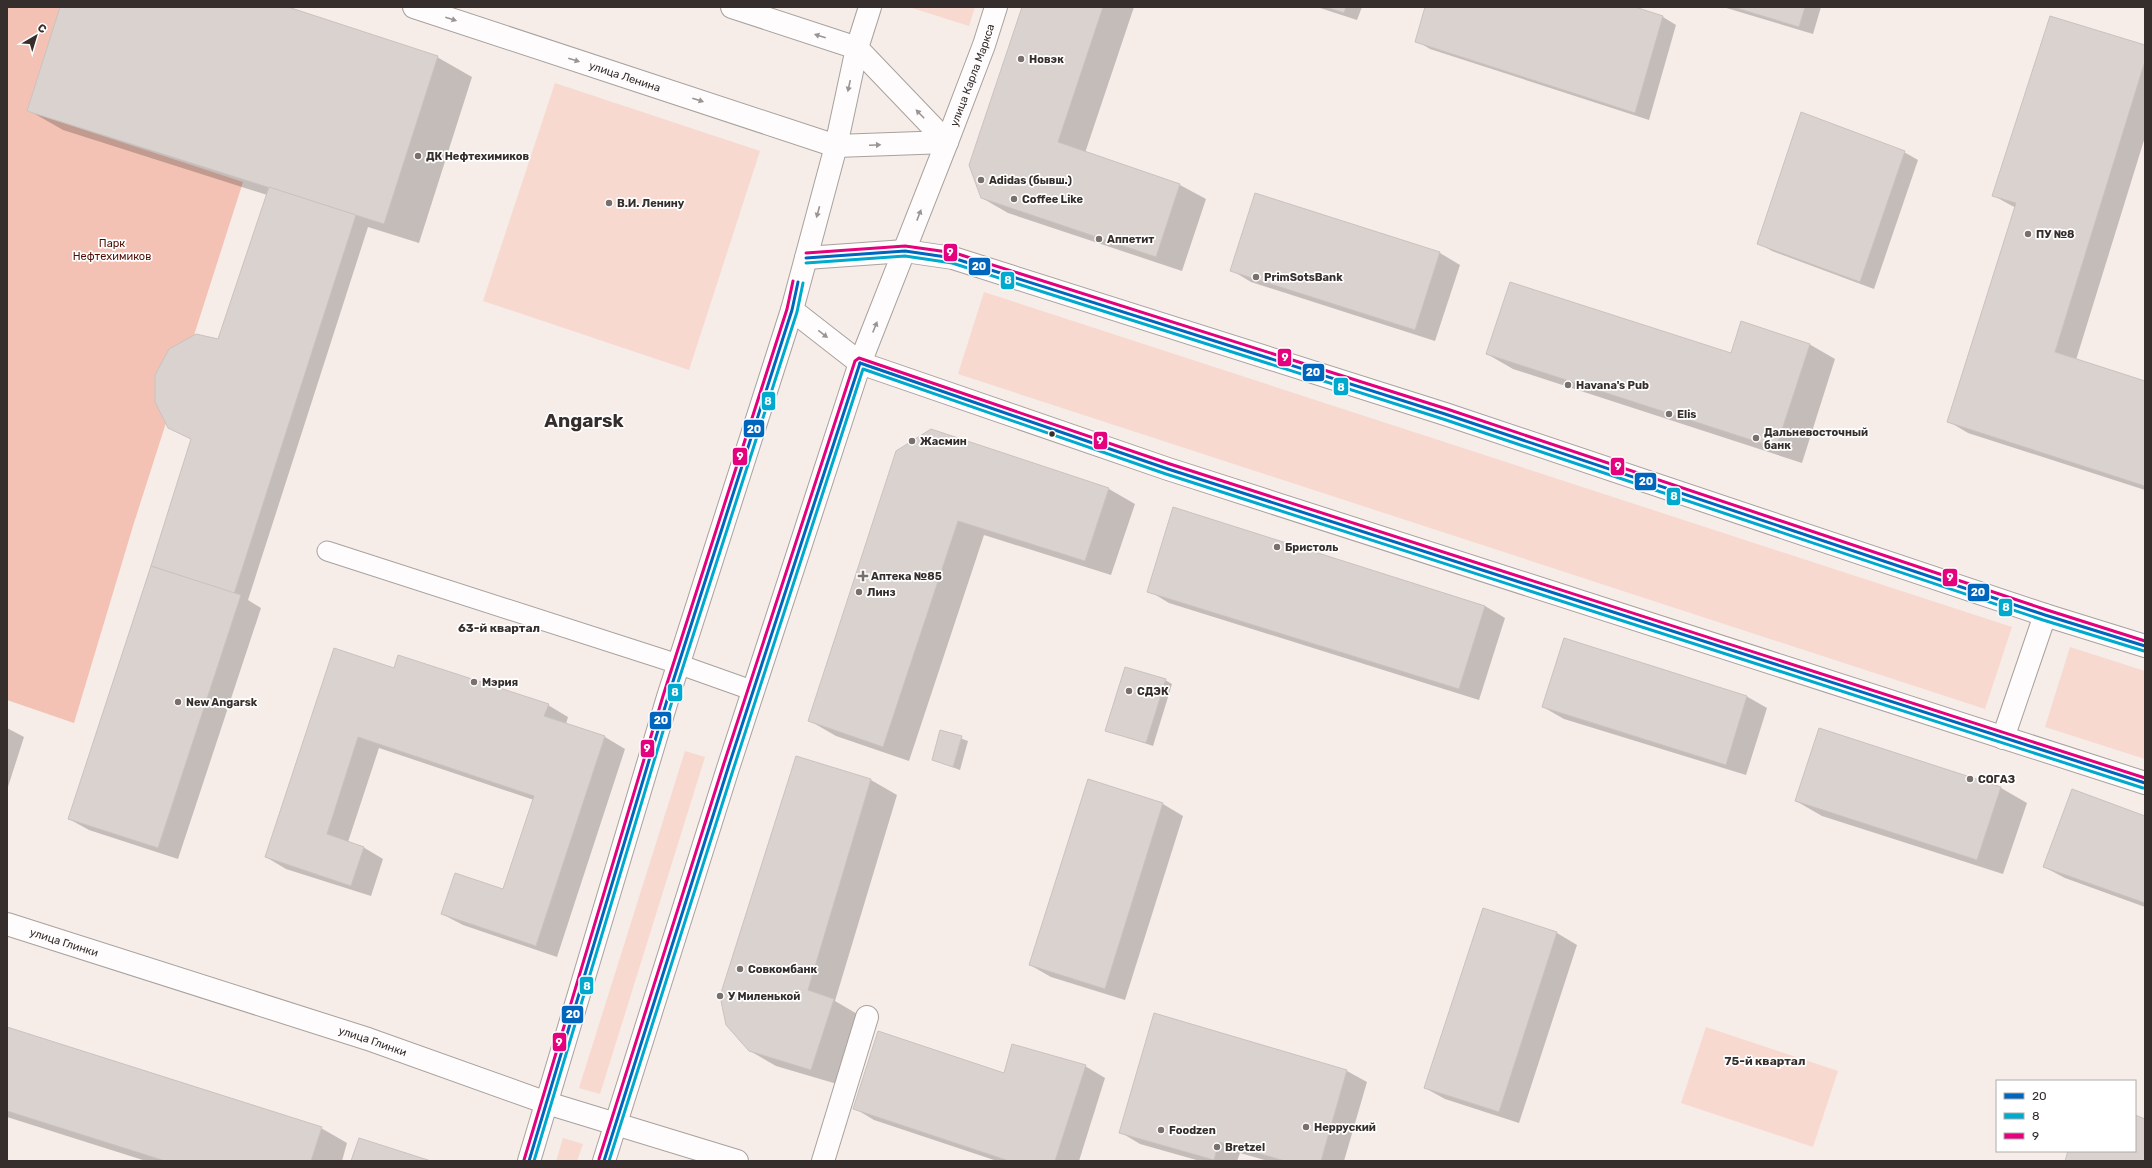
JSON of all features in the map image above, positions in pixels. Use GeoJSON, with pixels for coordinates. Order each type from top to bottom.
{"type":"FeatureCollection","features":[{"type":"Feature","properties":{"kind":"street","name":"улица Ленина"},"geometry":{"type":"LineString","coordinates":[[414,7],[836,146]]}},
{"type":"Feature","properties":{"kind":"street"},"geometry":{"type":"LineString","coordinates":[[732,7],[858,48],[947,142]]}},
{"type":"Feature","properties":{"kind":"street"},"geometry":{"type":"LineString","coordinates":[[529,1161],[678,664],[792,310],[836,146],[858,48],[870,7]]}},
{"type":"Feature","properties":{"kind":"street","name":"улица Карла Маркса"},"geometry":{"type":"LineString","coordinates":[[604,1161],[860,363],[905,252],[984,45],[996,7]]}},
{"type":"Feature","properties":{"kind":"street"},"geometry":{"type":"LineString","coordinates":[[836,146],[947,142]]}},
{"type":"Feature","properties":{"kind":"street"},"geometry":{"type":"LineString","coordinates":[[806,258],[905,252],[953,258],[1362,388],[2145,646]]}},
{"type":"Feature","properties":{"kind":"street"},"geometry":{"type":"LineString","coordinates":[[792,310],[860,363],[1176,471],[2145,783]]}},
{"type":"Feature","properties":{"kind":"street"},"geometry":{"type":"LineString","coordinates":[[2003,738],[2045,614]]}},
{"type":"Feature","properties":{"kind":"street","name":"улица Глинки"},"geometry":{"type":"LineString","coordinates":[[7,924],[368,1039],[547,1103],[737,1161]]}},
{"type":"Feature","properties":{"kind":"street"},"geometry":{"type":"LineString","coordinates":[[823,1161],[867,1017]]}},
{"type":"Feature","properties":{"kind":"lane"},"geometry":{"type":"LineString","coordinates":[[327,551],[678,664],[754,691]]}},
{"type":"Feature","properties":{"kind":"shaded area"},"geometry":{"type":"Polygon","coordinates":[[[909,7],[975,7],[969,26],[909,7]]]}},
{"type":"Feature","properties":{"kind":"shaded area"},"geometry":{"type":"Polygon","coordinates":[[[555,83],[760,151],[689,370],[483,301],[555,83]]]}},
{"type":"Feature","properties":{"kind":"shaded area"},"geometry":{"type":"Polygon","coordinates":[[[984,292],[2012,627],[1985,709],[958,374],[984,292]]]}},
{"type":"Feature","properties":{"kind":"shaded area"},"geometry":{"type":"Polygon","coordinates":[[[2070,647],[2145,671],[2145,759],[2045,727],[2070,647]]]}},
{"type":"Feature","properties":{"kind":"shaded area"},"geometry":{"type":"Polygon","coordinates":[[[685,751],[705,757],[600,1094],[579,1088],[685,751]]]}},
{"type":"Feature","properties":{"kind":"shaded area"},"geometry":{"type":"Polygon","coordinates":[[[1706,1027],[1838,1071],[1813,1147],[1681,1103],[1706,1027]]]}},
{"type":"Feature","properties":{"kind":"shaded area"},"geometry":{"type":"Polygon","coordinates":[[[563,1138],[583,1144],[577,1161],[556,1161],[563,1138]]]}},
{"type":"Feature","properties":{"kind":"green space","name":"Парк Нефтехимиков"},"geometry":{"type":"Polygon","coordinates":[[[7,7],[60,7],[27,111],[243,182],[133,526],[74,723],[7,700],[7,7]]]}},
{"type":"Feature","properties":{"kind":"building"},"geometry":{"type":"Polygon","coordinates":[[[60,7],[288,7],[438,56],[384,224],[27,111],[60,7]]]}},
{"type":"Feature","properties":{"kind":"building"},"geometry":{"type":"Polygon","coordinates":[[[1022,7],[1103,7],[1058,142],[1180,184],[1156,257],[981,198],[969,165],[1022,7]]]}},
{"type":"Feature","properties":{"kind":"building"},"geometry":{"type":"Polygon","coordinates":[[[1326,7],[1346,7],[1344,13],[1326,7]]]}},
{"type":"Feature","properties":{"kind":"building"},"geometry":{"type":"Polygon","coordinates":[[[1425,7],[1635,7],[1663,16],[1635,113],[1415,42],[1425,7]]]}},
{"type":"Feature","properties":{"kind":"building"},"geometry":{"type":"Polygon","coordinates":[[[1733,7],[1805,7],[1799,27],[1733,7]]]}},
{"type":"Feature","properties":{"kind":"building"},"geometry":{"type":"Polygon","coordinates":[[[2050,16],[2145,45],[2145,61],[2055,352],[2145,381],[2145,486],[1947,422],[2016,203],[1992,196],[2050,16]]]}},
{"type":"Feature","properties":{"kind":"building"},"geometry":{"type":"Polygon","coordinates":[[[1801,112],[1905,151],[1860,282],[1757,244],[1801,112]]]}},
{"type":"Feature","properties":{"kind":"building"},"geometry":{"type":"Polygon","coordinates":[[[269,187],[356,215],[234,594],[151,566],[191,439],[168,428],[155,402],[155,375],[169,349],[196,334],[218,339],[269,187]]]}},
{"type":"Feature","properties":{"kind":"building"},"geometry":{"type":"Polygon","coordinates":[[[1255,193],[1440,252],[1415,330],[1230,271],[1255,193]]]}},
{"type":"Feature","properties":{"kind":"building"},"geometry":{"type":"Polygon","coordinates":[[[1510,282],[1731,353],[1741,321],[1810,344],[1776,448],[1486,354],[1510,282]]]}},
{"type":"Feature","properties":{"kind":"building"},"geometry":{"type":"Polygon","coordinates":[[[931,429],[1109,488],[1085,561],[958,521],[883,747],[808,721],[896,451],[931,429]]]}},
{"type":"Feature","properties":{"kind":"building"},"geometry":{"type":"Polygon","coordinates":[[[1173,507],[1485,606],[1459,689],[1147,592],[1173,507]]]}},
{"type":"Feature","properties":{"kind":"building"},"geometry":{"type":"Polygon","coordinates":[[[151,566],[241,595],[158,848],[68,819],[151,566]]]}},
{"type":"Feature","properties":{"kind":"building"},"geometry":{"type":"Polygon","coordinates":[[[1564,638],[1747,696],[1726,765],[1542,707],[1564,638]]]}},
{"type":"Feature","properties":{"kind":"building"},"geometry":{"type":"Polygon","coordinates":[[[334,648],[394,668],[398,655],[549,704],[544,716],[605,736],[536,946],[441,914],[455,873],[503,889],[534,796],[358,737],[327,834],[364,847],[351,886],[265,857],[334,648]]]}},
{"type":"Feature","properties":{"kind":"building"},"geometry":{"type":"Polygon","coordinates":[[[1125,667],[1166,679],[1146,743],[1105,731],[1125,667]]]}},
{"type":"Feature","properties":{"kind":"building"},"geometry":{"type":"Polygon","coordinates":[[[1819,728],[2001,787],[1977,860],[1795,801],[1819,728]]]}},
{"type":"Feature","properties":{"kind":"building"},"geometry":{"type":"Polygon","coordinates":[[[940,730],[962,736],[953,767],[932,760],[940,730]]]}},
{"type":"Feature","properties":{"kind":"building"},"geometry":{"type":"Polygon","coordinates":[[[796,756],[871,779],[808,990],[834,999],[811,1070],[749,1051],[726,1025],[720,996],[796,756]]]}},
{"type":"Feature","properties":{"kind":"building"},"geometry":{"type":"Polygon","coordinates":[[[1088,779],[1163,803],[1105,989],[1029,965],[1088,779]]]}},
{"type":"Feature","properties":{"kind":"building"},"geometry":{"type":"Polygon","coordinates":[[[2072,789],[2145,816],[2145,903],[2043,867],[2072,789]]]}},
{"type":"Feature","properties":{"kind":"building"},"geometry":{"type":"Polygon","coordinates":[[[1483,908],[1557,932],[1499,1112],[1424,1088],[1483,908]]]}},
{"type":"Feature","properties":{"kind":"building"},"geometry":{"type":"Polygon","coordinates":[[[1154,1013],[1347,1070],[1321,1161],[1285,1161],[1219,1142],[1214,1160],[1119,1133],[1154,1013]]]}},
{"type":"Feature","properties":{"kind":"building"},"geometry":{"type":"Polygon","coordinates":[[[7,1027],[322,1127],[311,1161],[165,1161],[7,1111],[7,1027]]]}},
{"type":"Feature","properties":{"kind":"building"},"geometry":{"type":"Polygon","coordinates":[[[878,1031],[1004,1073],[1012,1044],[1086,1065],[1055,1161],[1009,1161],[853,1109],[878,1031]]]}},
{"type":"Feature","properties":{"kind":"building"},"geometry":{"type":"Polygon","coordinates":[[[2136,1115],[2145,1119],[2145,1161],[2065,1161],[2068,1152],[2136,1152],[2136,1115]]]}},
{"type":"Feature","properties":{"kind":"building"},"geometry":{"type":"Polygon","coordinates":[[[359,1138],[431,1161],[351,1161],[359,1138]]]}},
{"type":"Feature","properties":{"kind":"transit line","name":"9"},"geometry":{"type":"LineString","coordinates":[[806,253],[905,246],[955,253],[1447,409],[2047,610],[2145,641]]}},
{"type":"Feature","properties":{"kind":"transit line","name":"20"},"geometry":{"type":"LineString","coordinates":[[806,258],[905,251],[953,258],[1445,414],[2045,615],[2145,646]]}},
{"type":"Feature","properties":{"kind":"transit line","name":"8"},"geometry":{"type":"LineString","coordinates":[[806,263],[905,256],[952,263],[1443,419],[2043,620],[2144,651]]}},
{"type":"Feature","properties":{"kind":"transit line","name":"9"},"geometry":{"type":"LineString","coordinates":[[524,1160],[663,696],[787,309],[793,281]]}},
{"type":"Feature","properties":{"kind":"transit line","name":"20"},"geometry":{"type":"LineString","coordinates":[[529,1161],[668,697],[792,310],[798,282]]}},
{"type":"Feature","properties":{"kind":"transit line","name":"8"},"geometry":{"type":"LineString","coordinates":[[534,1161],[673,698],[797,312],[803,283]]}},
{"type":"Feature","properties":{"kind":"transit line","name":"9"},"geometry":{"type":"LineString","coordinates":[[599,1159],[724,763],[855,361],[859,358],[1170,464],[2145,778]]}},
{"type":"Feature","properties":{"kind":"transit line","name":"20"},"geometry":{"type":"LineString","coordinates":[[860,363],[1168,469],[2145,783]]}},
{"type":"Feature","properties":{"kind":"transit line","name":"20"},"geometry":{"type":"LineString","coordinates":[[604,1161],[729,765],[860,363]]}},
{"type":"Feature","properties":{"kind":"transit line","name":"8"},"geometry":{"type":"LineString","coordinates":[[609,1161],[734,767],[863,369],[1166,474],[2143,788]]}},
{"type":"Feature","properties":{"kind":"place","name":"Новэк"},"geometry":{"type":"Point","coordinates":[1021,59]}},
{"type":"Feature","properties":{"kind":"place","name":"ДК Нефтехимиков"},"geometry":{"type":"Point","coordinates":[418,156]}},
{"type":"Feature","properties":{"kind":"place","name":"Adidas (бывш.)"},"geometry":{"type":"Point","coordinates":[981,180]}},
{"type":"Feature","properties":{"kind":"place","name":"Coffee Like"},"geometry":{"type":"Point","coordinates":[1014,199]}},
{"type":"Feature","properties":{"kind":"place","name":"В.И. Ленину"},"geometry":{"type":"Point","coordinates":[609,203]}},
{"type":"Feature","properties":{"kind":"place","name":"ПУ №8"},"geometry":{"type":"Point","coordinates":[2028,234]}},
{"type":"Feature","properties":{"kind":"place","name":"Аппетит"},"geometry":{"type":"Point","coordinates":[1099,239]}},
{"type":"Feature","properties":{"kind":"place","name":"PrimSotsBank"},"geometry":{"type":"Point","coordinates":[1256,277]}},
{"type":"Feature","properties":{"kind":"place","name":"Havana's Pub"},"geometry":{"type":"Point","coordinates":[1568,385]}},
{"type":"Feature","properties":{"kind":"place","name":"Elis"},"geometry":{"type":"Point","coordinates":[1669,414]}},
{"type":"Feature","properties":{"kind":"place","name":"Дальневосточный банк"},"geometry":{"type":"Point","coordinates":[1756,438]}},
{"type":"Feature","properties":{"kind":"place","name":"Жасмин"},"geometry":{"type":"Point","coordinates":[912,441]}},
{"type":"Feature","properties":{"kind":"place","name":"Бристоль"},"geometry":{"type":"Point","coordinates":[1277,547]}},
{"type":"Feature","properties":{"kind":"place","name":"Аптека №85"},"geometry":{"type":"Point","coordinates":[863,576]}},
{"type":"Feature","properties":{"kind":"place","name":"Линз"},"geometry":{"type":"Point","coordinates":[859,592]}},
{"type":"Feature","properties":{"kind":"place","name":"Мэрия"},"geometry":{"type":"Point","coordinates":[474,682]}},
{"type":"Feature","properties":{"kind":"place","name":"СДЭК"},"geometry":{"type":"Point","coordinates":[1129,691]}},
{"type":"Feature","properties":{"kind":"place","name":"New Angarsk"},"geometry":{"type":"Point","coordinates":[178,702]}},
{"type":"Feature","properties":{"kind":"place","name":"СОГАЗ"},"geometry":{"type":"Point","coordinates":[1970,779]}},
{"type":"Feature","properties":{"kind":"place","name":"Совкомбанк"},"geometry":{"type":"Point","coordinates":[740,969]}},
{"type":"Feature","properties":{"kind":"place","name":"У Миленькой"},"geometry":{"type":"Point","coordinates":[720,996]}},
{"type":"Feature","properties":{"kind":"place","name":"Нерруский"},"geometry":{"type":"Point","coordinates":[1306,1127]}},
{"type":"Feature","properties":{"kind":"place","name":"Foodzen"},"geometry":{"type":"Point","coordinates":[1161,1130]}},
{"type":"Feature","properties":{"kind":"place","name":"Bretzel"},"geometry":{"type":"Point","coordinates":[1217,1147]}},
{"type":"Feature","properties":{"kind":"district","name":"Angarsk"},"geometry":{"type":"Point","coordinates":[584,420]}},
{"type":"Feature","properties":{"kind":"district","name":"63-й квартал"},"geometry":{"type":"Point","coordinates":[499,628]}},
{"type":"Feature","properties":{"kind":"district","name":"75-й квартал"},"geometry":{"type":"Point","coordinates":[1765,1061]}}]}
